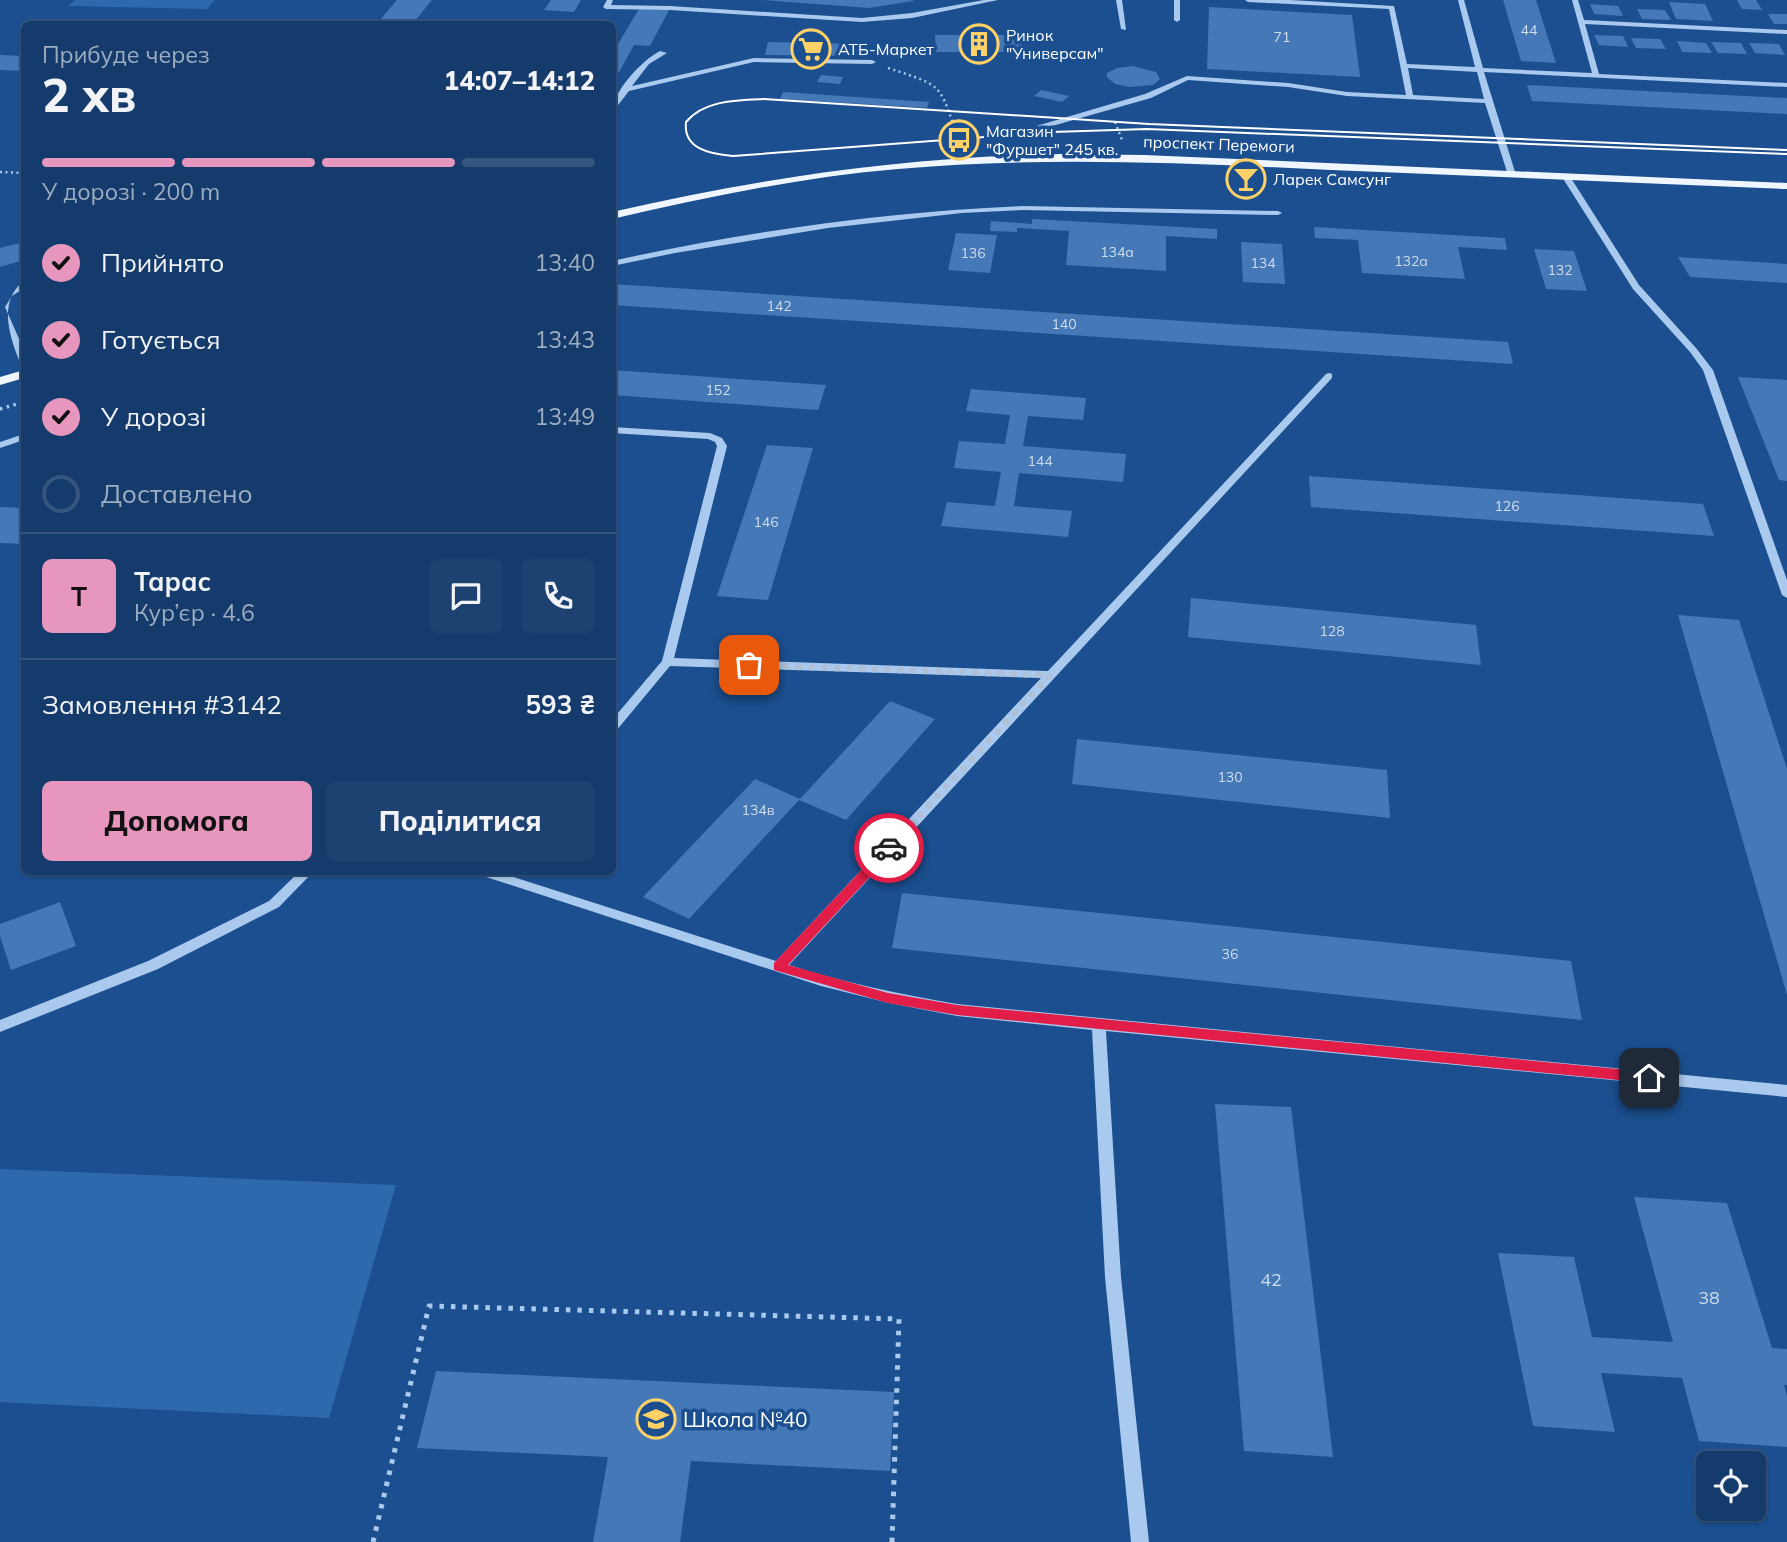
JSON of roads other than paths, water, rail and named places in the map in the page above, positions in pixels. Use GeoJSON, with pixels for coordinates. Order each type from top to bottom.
{"type":"FeatureCollection","features":[{"type":"Feature","properties":{"kind":"main road","name":"проспект Перемоги"},"geometry":{"type":"LineString","coordinates":[[616,215],[724,190],[818,174],[987,160],[1133,158],[1787,186]]}},
{"type":"Feature","properties":{"kind":"main road"},"geometry":{"type":"LineString","coordinates":[[0,381],[21,375]]}},
{"type":"Feature","properties":{"kind":"street"},"geometry":{"type":"LineString","coordinates":[[610,0],[606,7],[681,8],[702,12],[877,19],[995,0]]}},
{"type":"Feature","properties":{"kind":"street"},"geometry":{"type":"LineString","coordinates":[[681,8],[685,0]]}},
{"type":"Feature","properties":{"kind":"street"},"geometry":{"type":"LineString","coordinates":[[1119,0],[1124,29]]}},
{"type":"Feature","properties":{"kind":"street"},"geometry":{"type":"LineString","coordinates":[[1177,0],[1177,20]]}},
{"type":"Feature","properties":{"kind":"street"},"geometry":{"type":"LineString","coordinates":[[1248,0],[1391,8],[1410,97]]}},
{"type":"Feature","properties":{"kind":"street"},"geometry":{"type":"LineString","coordinates":[[1461,0],[1488,101],[1512,175]]}},
{"type":"Feature","properties":{"kind":"street"},"geometry":{"type":"LineString","coordinates":[[1575,0],[1596,74]]}},
{"type":"Feature","properties":{"kind":"street"},"geometry":{"type":"LineString","coordinates":[[1582,22],[1787,32]]}},
{"type":"Feature","properties":{"kind":"street"},"geometry":{"type":"LineString","coordinates":[[616,102],[629,89],[642,65],[663,53]]}},
{"type":"Feature","properties":{"kind":"street"},"geometry":{"type":"LineString","coordinates":[[629,89],[754,60],[872,62]]}},
{"type":"Feature","properties":{"kind":"street"},"geometry":{"type":"LineString","coordinates":[[1404,66],[1787,85]]}},
{"type":"Feature","properties":{"kind":"street"},"geometry":{"type":"LineString","coordinates":[[1003,136],[1148,96],[1187,78],[1297,86],[1347,94],[1488,101]]}},
{"type":"Feature","properties":{"kind":"street"},"geometry":{"type":"LineString","coordinates":[[1566,177],[1636,286],[1693,349],[1708,370],[1787,595]]}},
{"type":"Feature","properties":{"kind":"street"},"geometry":{"type":"LineString","coordinates":[[616,263],[675,250],[828,225],[962,211],[1105,209],[1278,213]]}},
{"type":"Feature","properties":{"kind":"street"},"geometry":{"type":"LineString","coordinates":[[21,286],[9,294],[1,307],[21,353]]}},
{"type":"Feature","properties":{"kind":"street"},"geometry":{"type":"LineString","coordinates":[[779,967],[1329,376]]}},
{"type":"Feature","properties":{"kind":"street"},"geometry":{"type":"LineString","coordinates":[[616,430],[710,436],[719,440],[722,446],[667,662],[616,722]]}},
{"type":"Feature","properties":{"kind":"street"},"geometry":{"type":"LineString","coordinates":[[0,445],[21,438]]}},
{"type":"Feature","properties":{"kind":"street"},"geometry":{"type":"LineString","coordinates":[[667,662],[1050,675]]}},
{"type":"Feature","properties":{"kind":"street"},"geometry":{"type":"LineString","coordinates":[[0,1026],[153,965],[274,904],[304,875]]}},
{"type":"Feature","properties":{"kind":"street"},"geometry":{"type":"LineString","coordinates":[[499,875],[779,967],[888,998],[957,1010],[1787,1091]]}},
{"type":"Feature","properties":{"kind":"street"},"geometry":{"type":"LineString","coordinates":[[1099,1025],[1113,1277],[1140,1542]]}},
{"type":"Feature","properties":{"kind":"tram line"},"geometry":{"type":"LineString","coordinates":[[1787,150],[1149,124],[764,99],[712,105],[702,109],[686,122],[686,131],[693,144],[716,154],[733,156],[1052,132],[1147,129],[1787,154]]}},
{"type":"Feature","properties":{"kind":"place","name":"Ринок \"Универсам\""},"geometry":{"type":"Point","coordinates":[979,44]}},
{"type":"Feature","properties":{"kind":"place","name":"АТБ-Маркет"},"geometry":{"type":"Point","coordinates":[811,49]}},
{"type":"Feature","properties":{"kind":"place","name":"Магазин \"Фуршет\" 245 кв."},"geometry":{"type":"Point","coordinates":[959,140]}},
{"type":"Feature","properties":{"kind":"place","name":"Ларек Самсунг"},"geometry":{"type":"Point","coordinates":[1246,179]}},
{"type":"Feature","properties":{"kind":"place","name":"Школа №40"},"geometry":{"type":"Point","coordinates":[656,1419]}}]}
